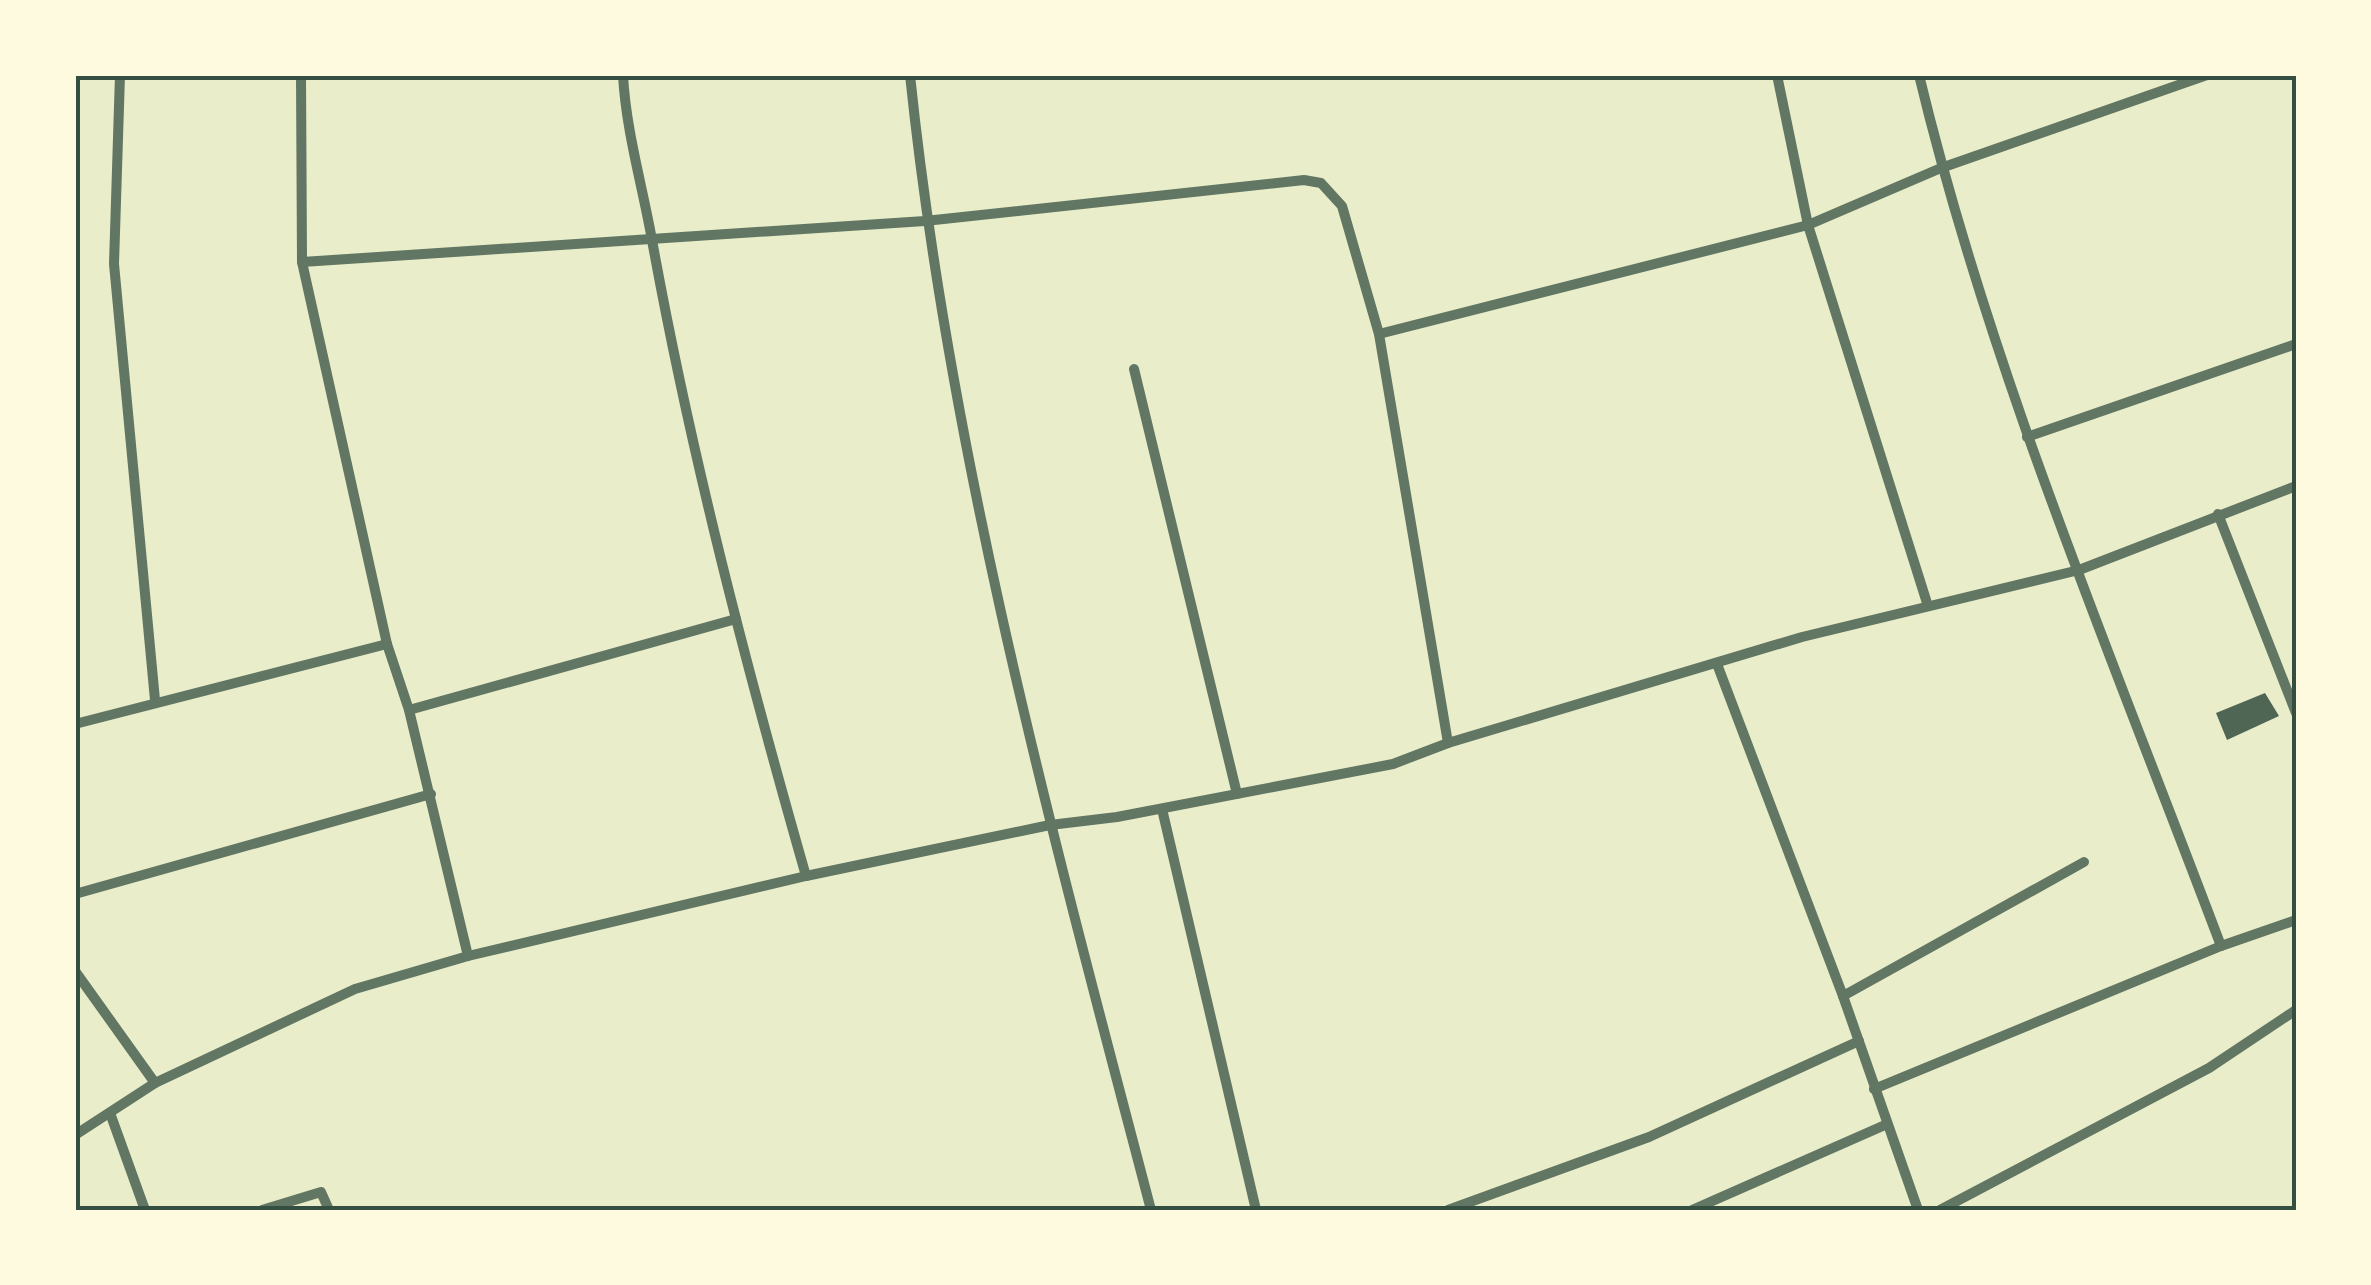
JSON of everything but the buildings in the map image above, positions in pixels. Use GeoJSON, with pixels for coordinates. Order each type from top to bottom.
{"type":"FeatureCollection","features":[{"type":"Feature","properties":{"kind":"street"},"geometry":{"type":"LineString","coordinates":[[120,75],[114,264],[155,700]]}},
{"type":"Feature","properties":{"kind":"street"},"geometry":{"type":"LineString","coordinates":[[300,75],[302,262],[386,644],[409,710],[468,956]]}},
{"type":"Feature","properties":{"kind":"street"},"geometry":{"type":"LineString","coordinates":[[622,75],[625,116],[652,236],[666,323],[736,619],[806,876]]}},
{"type":"Feature","properties":{"kind":"street"},"geometry":{"type":"LineString","coordinates":[[910,75],[925,221],[950,372],[1050,825],[1151,1210]]}},
{"type":"Feature","properties":{"kind":"street"},"geometry":{"type":"LineString","coordinates":[[1777,75],[1808,225],[1927,604]]}},
{"type":"Feature","properties":{"kind":"street"},"geometry":{"type":"LineString","coordinates":[[1919,75],[1941,168],[2027,437],[2220,946]]}},
{"type":"Feature","properties":{"kind":"street"},"geometry":{"type":"LineString","coordinates":[[1379,334],[1808,225],[1941,168],[2207,75]]}},
{"type":"Feature","properties":{"kind":"street"},"geometry":{"type":"LineString","coordinates":[[302,262],[925,221],[1304,180],[1321,182],[1342,206],[1379,334],[1448,742]]}},
{"type":"Feature","properties":{"kind":"street"},"geometry":{"type":"LineString","coordinates":[[2027,437],[2296,344]]}},
{"type":"Feature","properties":{"kind":"street"},"geometry":{"type":"LineString","coordinates":[[1134,369],[1237,794]]}},
{"type":"Feature","properties":{"kind":"street"},"geometry":{"type":"LineString","coordinates":[[75,1135],[154,1083],[355,989],[468,956],[806,876],[1050,825],[1393,764],[1448,742],[1927,604],[2079,570],[2296,486]]}},
{"type":"Feature","properties":{"kind":"street"},"geometry":{"type":"LineString","coordinates":[[2218,514],[2296,713]]}},
{"type":"Feature","properties":{"kind":"street"},"geometry":{"type":"LineString","coordinates":[[409,710],[736,619]]}},
{"type":"Feature","properties":{"kind":"street"},"geometry":{"type":"LineString","coordinates":[[75,724],[155,700],[386,644]]}},
{"type":"Feature","properties":{"kind":"street"},"geometry":{"type":"LineString","coordinates":[[1717,664],[1843,996],[1885,1125],[1918,1210]]}},
{"type":"Feature","properties":{"kind":"street"},"geometry":{"type":"LineString","coordinates":[[75,894],[431,794]]}},
{"type":"Feature","properties":{"kind":"street"},"geometry":{"type":"LineString","coordinates":[[1162,808],[1256,1210]]}},
{"type":"Feature","properties":{"kind":"street"},"geometry":{"type":"LineString","coordinates":[[1843,996],[2084,862]]}},
{"type":"Feature","properties":{"kind":"street"},"geometry":{"type":"LineString","coordinates":[[1874,1089],[2220,946],[2296,920]]}},
{"type":"Feature","properties":{"kind":"street"},"geometry":{"type":"LineString","coordinates":[[75,971],[154,1083]]}},
{"type":"Feature","properties":{"kind":"street"},"geometry":{"type":"LineString","coordinates":[[1940,1210],[2209,1068],[2296,1010]]}},
{"type":"Feature","properties":{"kind":"street"},"geometry":{"type":"LineString","coordinates":[[1448,1210],[1649,1136],[1858,1041]]}},
{"type":"Feature","properties":{"kind":"street"},"geometry":{"type":"LineString","coordinates":[[110,1113],[145,1210]]}},
{"type":"Feature","properties":{"kind":"street"},"geometry":{"type":"LineString","coordinates":[[1692,1210],[1885,1125]]}},
{"type":"Feature","properties":{"kind":"street"},"geometry":{"type":"LineString","coordinates":[[262,1210],[321,1192],[329,1210]]}}]}
